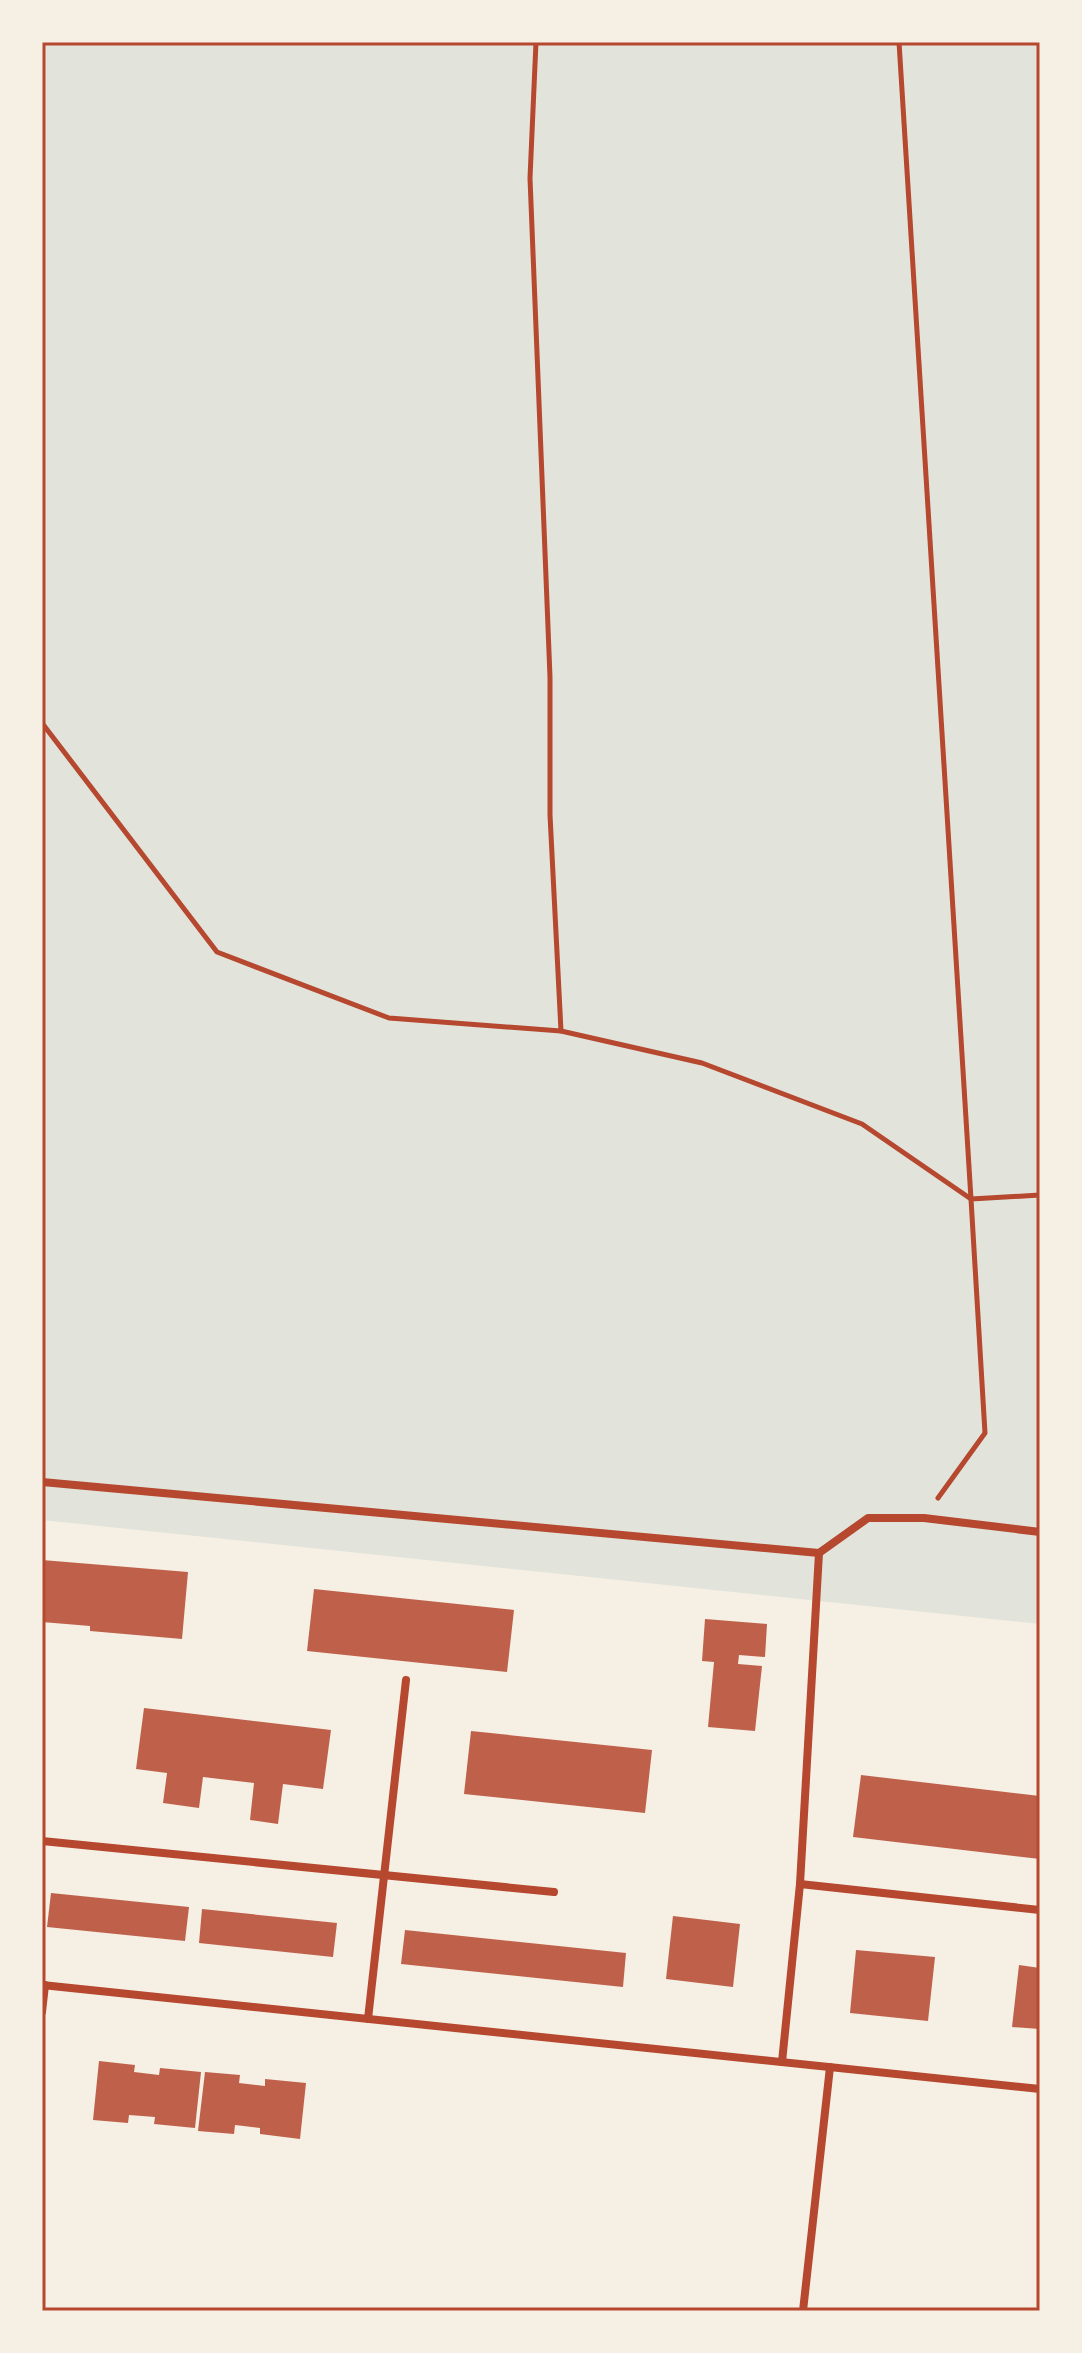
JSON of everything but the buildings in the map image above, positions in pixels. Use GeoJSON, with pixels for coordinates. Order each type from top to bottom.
{"type":"FeatureCollection","features":[{"type":"Feature","properties":{"kind":"street"},"geometry":{"type":"LineString","coordinates":[[42,1482],[819,1553],[868,1518],[924,1518],[1040,1532]]}},
{"type":"Feature","properties":{"kind":"street"},"geometry":{"type":"LineString","coordinates":[[782,2062],[800,1884],[819,1553]]}},
{"type":"Feature","properties":{"kind":"street"},"geometry":{"type":"LineString","coordinates":[[368,2019],[406,1680]]}},
{"type":"Feature","properties":{"kind":"street"},"geometry":{"type":"LineString","coordinates":[[42,1841],[554,1892]]}},
{"type":"Feature","properties":{"kind":"street"},"geometry":{"type":"LineString","coordinates":[[800,1884],[1040,1910]]}},
{"type":"Feature","properties":{"kind":"street"},"geometry":{"type":"LineString","coordinates":[[42,2012],[43,1985],[1040,2089]]}},
{"type":"Feature","properties":{"kind":"street"},"geometry":{"type":"LineString","coordinates":[[803,2311],[830,2067]]}},
{"type":"Feature","properties":{"kind":"path"},"geometry":{"type":"LineString","coordinates":[[536,42],[530,178],[550,677],[550,815],[561,1031]]}},
{"type":"Feature","properties":{"kind":"path"},"geometry":{"type":"LineString","coordinates":[[899,42],[985,1433],[924,1518]]}},
{"type":"Feature","properties":{"kind":"path"},"geometry":{"type":"LineString","coordinates":[[42,723],[217,952],[389,1018],[561,1031],[702,1063],[862,1124],[971,1199],[1040,1195]]}},
{"type":"Feature","properties":{"kind":"shaded area"},"geometry":{"type":"Polygon","coordinates":[[[42,42],[1040,42],[1040,1624],[42,1520],[42,42]]]}}]}
